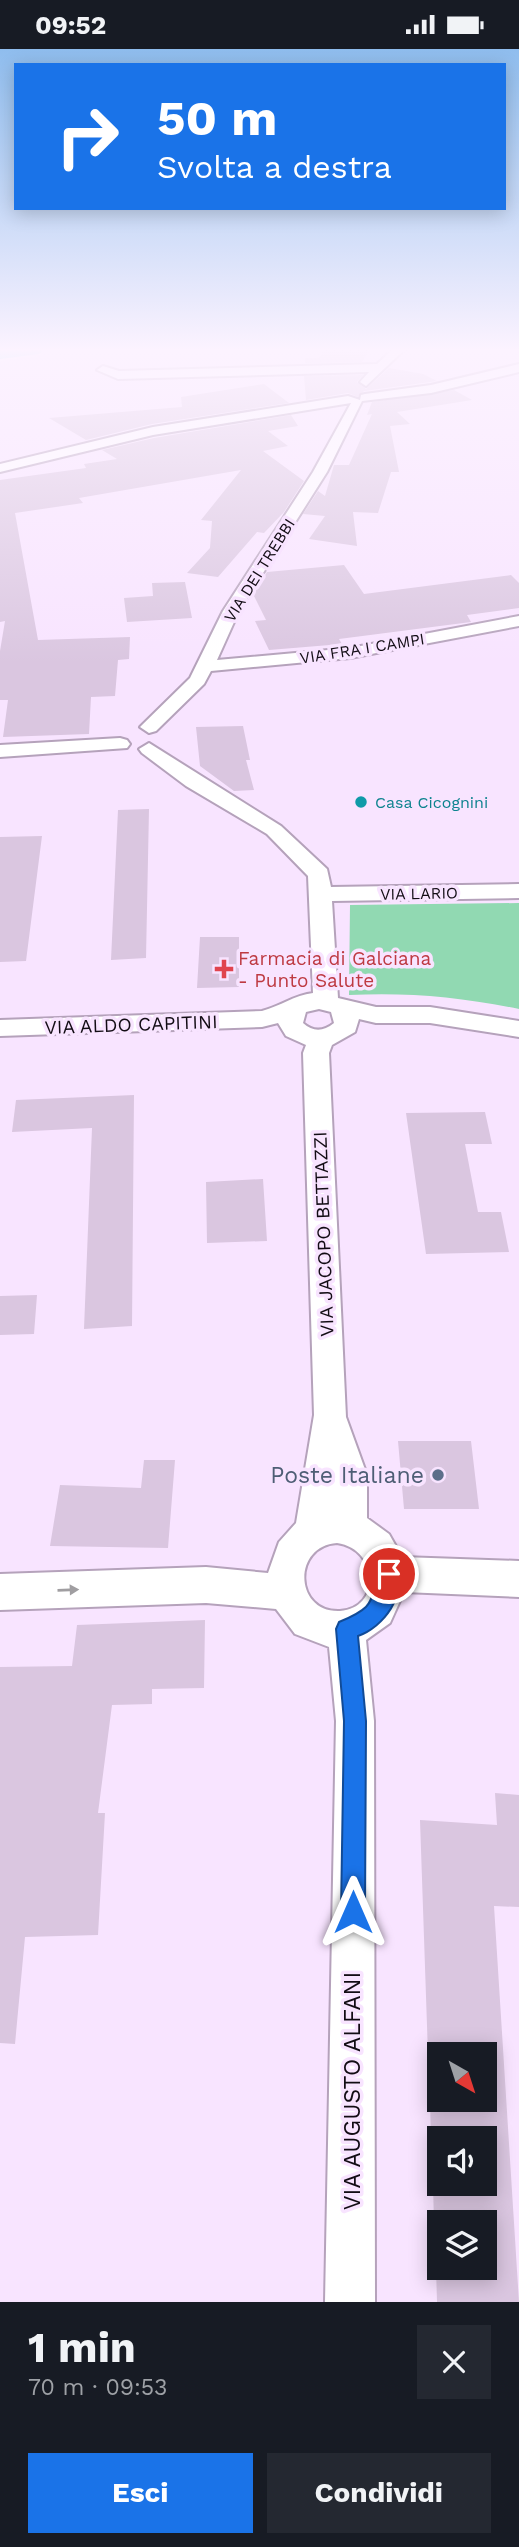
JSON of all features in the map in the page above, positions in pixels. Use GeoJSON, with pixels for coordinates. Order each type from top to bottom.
{"type":"FeatureCollection","features":[{"type":"Feature","properties":{"kind":"street"},"geometry":{"type":"LineString","coordinates":[[0,468],[57,454]]}},
{"type":"Feature","properties":{"kind":"street","name":"VIA DEI TREBBI"},"geometry":{"type":"LineString","coordinates":[[149,738],[198,680],[231,611],[329,454]]}},
{"type":"Feature","properties":{"kind":"street","name":"VIA FRA I CAMPI"},"geometry":{"type":"LineString","coordinates":[[204,666],[350,653],[519,621]]}},
{"type":"Feature","properties":{"kind":"street"},"geometry":{"type":"LineString","coordinates":[[0,751],[120,744],[119,735],[124,731],[149,738]]}},
{"type":"Feature","properties":{"kind":"street","name":"VIA JACOPO BETTAZZI"},"geometry":{"type":"LineString","coordinates":[[149,738],[193,782],[274,830],[319,874],[318,1019],[330,1415],[323,1478],[312,1533]]}},
{"type":"Feature","properties":{"kind":"street","name":"VIA LARIO"},"geometry":{"type":"LineString","coordinates":[[320,894],[519,891]]}},
{"type":"Feature","properties":{"kind":"street"},"geometry":{"type":"LineString","coordinates":[[318,1019],[430,1015],[519,1029]]}},
{"type":"Feature","properties":{"kind":"street","name":"VIA ALDO CAPITINI"},"geometry":{"type":"LineString","coordinates":[[0,1028],[318,1019]]}},
{"type":"Feature","properties":{"kind":"street","name":"VIA JACOPO BETTAZZI"},"geometry":{"type":"LineString","coordinates":[[330,1415],[350,1475],[349,1529]]}},
{"type":"Feature","properties":{"kind":"street"},"geometry":{"type":"LineString","coordinates":[[324,1529],[349,1529],[376,1546],[389,1574],[384,1604],[362,1624],[346,1629],[332,1629],[310,1620],[293,1605],[287,1592],[286,1563],[292,1551],[312,1533],[324,1529]]}},
{"type":"Feature","properties":{"kind":"street"},"geometry":{"type":"LineString","coordinates":[[389,1574],[519,1579]]}},
{"type":"Feature","properties":{"kind":"street"},"geometry":{"type":"LineString","coordinates":[[0,1592],[206,1585],[287,1592]]}},
{"type":"Feature","properties":{"kind":"street","name":"VIA AUGUSTO ALFANI"},"geometry":{"type":"LineString","coordinates":[[346,1629],[355,1721],[350,2302]]}},
{"type":"Feature","properties":{"kind":"green space"},"geometry":{"type":"Polygon","coordinates":[[[519,903],[519,1009],[434,996],[349,995],[350,905],[519,903]]]}},
{"type":"Feature","properties":{"kind":"building"},"geometry":{"type":"Polygon","coordinates":[[[109,454],[267,454],[304,481],[284,512],[264,533],[257,532],[218,577],[187,573],[210,548],[212,521],[201,520],[241,470],[79,498],[83,503],[15,513],[38,640],[130,637],[129,659],[118,660],[115,696],[91,697],[89,734],[3,737],[8,700],[0,700],[0,651],[5,621],[0,622],[0,480],[86,468],[84,464],[117,459],[109,454]]]}},
{"type":"Feature","properties":{"kind":"building"},"geometry":{"type":"Polygon","coordinates":[[[354,454],[396,454],[399,472],[391,472],[378,513],[353,512],[357,546],[309,539],[325,516],[303,514],[318,491],[325,496],[334,465],[349,465],[354,454]]]}},
{"type":"Feature","properties":{"kind":"building"},"geometry":{"type":"Polygon","coordinates":[[[344,565],[364,594],[511,575],[519,583],[519,608],[467,615],[471,622],[339,639],[342,644],[269,650],[255,621],[266,620],[253,594],[267,572],[344,565]]]}},
{"type":"Feature","properties":{"kind":"building"},"geometry":{"type":"Polygon","coordinates":[[[185,582],[192,618],[127,622],[124,598],[153,596],[152,583],[185,582]]]}},
{"type":"Feature","properties":{"kind":"building"},"geometry":{"type":"Polygon","coordinates":[[[243,726],[250,760],[246,760],[254,790],[234,791],[200,766],[196,727],[243,726]]]}},
{"type":"Feature","properties":{"kind":"building"},"geometry":{"type":"Polygon","coordinates":[[[149,809],[146,958],[111,960],[118,810],[149,809]]]}},
{"type":"Feature","properties":{"kind":"building"},"geometry":{"type":"Polygon","coordinates":[[[42,836],[26,961],[0,962],[0,837],[42,836]]]}},
{"type":"Feature","properties":{"kind":"building"},"geometry":{"type":"Polygon","coordinates":[[[200,937],[239,937],[239,987],[197,988],[200,937]]]}},
{"type":"Feature","properties":{"kind":"building"},"geometry":{"type":"Polygon","coordinates":[[[134,1095],[132,1326],[84,1329],[92,1128],[12,1132],[16,1100],[134,1095]]]}},
{"type":"Feature","properties":{"kind":"building"},"geometry":{"type":"Polygon","coordinates":[[[485,1112],[492,1144],[465,1144],[478,1212],[501,1212],[509,1252],[426,1254],[406,1113],[485,1112]]]}},
{"type":"Feature","properties":{"kind":"building"},"geometry":{"type":"Polygon","coordinates":[[[263,1179],[267,1241],[207,1243],[206,1182],[263,1179]]]}},
{"type":"Feature","properties":{"kind":"building"},"geometry":{"type":"Polygon","coordinates":[[[37,1295],[34,1334],[0,1335],[0,1296],[37,1295]]]}},
{"type":"Feature","properties":{"kind":"building","name":"Poste Italiane"},"geometry":{"type":"Polygon","coordinates":[[[398,1441],[471,1441],[479,1509],[404,1509],[398,1441]]]}},
{"type":"Feature","properties":{"kind":"building"},"geometry":{"type":"Polygon","coordinates":[[[144,1460],[175,1460],[168,1548],[50,1546],[60,1485],[141,1488],[144,1460]]]}},
{"type":"Feature","properties":{"kind":"building"},"geometry":{"type":"Polygon","coordinates":[[[205,1620],[204,1688],[152,1689],[152,1704],[112,1705],[98,1813],[105,1813],[98,1935],[25,1937],[15,2044],[0,2043],[0,1667],[72,1666],[77,1625],[205,1620]]]}},
{"type":"Feature","properties":{"kind":"building"},"geometry":{"type":"Polygon","coordinates":[[[495,1793],[519,1795],[519,1907],[494,1906],[519,2302],[437,2302],[436,2280],[497,2280],[497,2210],[434,2210],[433,2196],[497,2196],[497,2126],[431,2126],[430,2112],[497,2112],[497,2042],[428,2042],[420,1820],[497,1825],[495,1793]]]}},
{"type":"Feature","properties":{"kind":"place","name":"Casa Cicognini"},"geometry":{"type":"Point","coordinates":[361,802]}},
{"type":"Feature","properties":{"kind":"place","name":"Farmacia di Galciana - Punto Salute"},"geometry":{"type":"Point","coordinates":[224,969]}},
{"type":"Feature","properties":{"kind":"place","name":"Poste Italiane"},"geometry":{"type":"Point","coordinates":[438,1475]}},
{"type":"Feature","properties":{"kind":"route"},"geometry":{"type":"LineString","coordinates":[[353,1912],[355,1721],[354,1689],[346,1629],[362,1624],[384,1604],[389,1574]]}}]}
